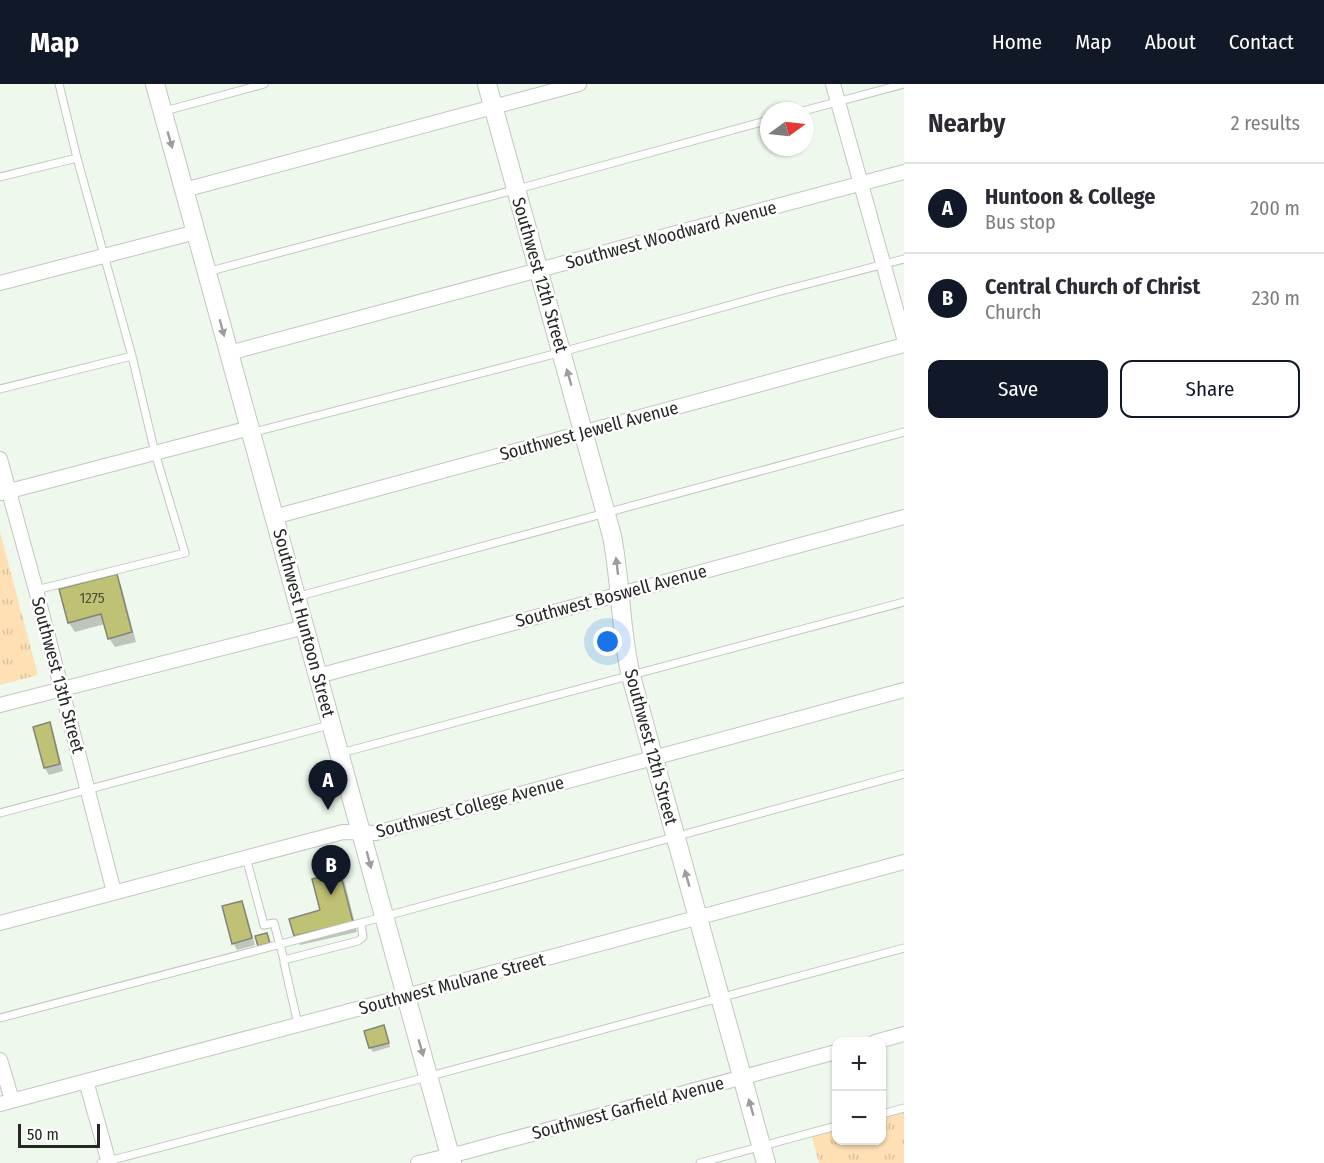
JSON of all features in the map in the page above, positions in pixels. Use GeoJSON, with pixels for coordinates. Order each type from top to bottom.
{"type":"FeatureCollection","features":[{"type":"Feature","properties":{"kind":"main road","name":"Southwest Huntoon Street"},"geometry":{"type":"LineString","coordinates":[[154,84],[451,1159]]}},
{"type":"Feature","properties":{"kind":"main road","name":"Southwest 12th Street"},"geometry":{"type":"LineString","coordinates":[[487,84],[615,549],[631,676],[764,1155]]}},
{"type":"Feature","properties":{"kind":"street"},"geometry":{"type":"LineString","coordinates":[[184,190],[579,84]]}},
{"type":"Feature","properties":{"kind":"street"},"geometry":{"type":"LineString","coordinates":[[833,84],[904,338]]}},
{"type":"Feature","properties":{"kind":"street","name":"Southwest Woodward Avenue"},"geometry":{"type":"LineString","coordinates":[[229,353],[904,172]]}},
{"type":"Feature","properties":{"kind":"street"},"geometry":{"type":"LineString","coordinates":[[0,283],[196,232]]}},
{"type":"Feature","properties":{"kind":"street","name":"Southwest Jewell Avenue"},"geometry":{"type":"LineString","coordinates":[[274,517],[904,345]]}},
{"type":"Feature","properties":{"kind":"street"},"geometry":{"type":"LineString","coordinates":[[4,493],[251,430]]}},
{"type":"Feature","properties":{"kind":"street","name":"Southwest 13th Street"},"geometry":{"type":"LineString","coordinates":[[0,459],[4,493],[36,590],[114,892]]}},
{"type":"Feature","properties":{"kind":"street","name":"Southwest Boswell Avenue"},"geometry":{"type":"LineString","coordinates":[[318,676],[904,517]]}},
{"type":"Feature","properties":{"kind":"street"},"geometry":{"type":"LineString","coordinates":[[0,705],[305,627]]}},
{"type":"Feature","properties":{"kind":"street","name":"Southwest College Avenue"},"geometry":{"type":"LineString","coordinates":[[0,922],[343,832],[376,833],[904,690]]}},
{"type":"Feature","properties":{"kind":"street","name":"Southwest Mulvane Street"},"geometry":{"type":"LineString","coordinates":[[6,1102],[904,862]]}},
{"type":"Feature","properties":{"kind":"street"},"geometry":{"type":"LineString","coordinates":[[886,1038],[904,1034]]}},
{"type":"Feature","properties":{"kind":"street","name":"Southwest Garfield Avenue"},"geometry":{"type":"LineString","coordinates":[[418,1163],[451,1159],[832,1053]]}},
{"type":"Feature","properties":{"kind":"street"},"geometry":{"type":"LineString","coordinates":[[0,1060],[6,1102]]}},
{"type":"Feature","properties":{"kind":"street"},"geometry":{"type":"LineString","coordinates":[[86,1081],[106,1162]]}},
{"type":"Feature","properties":{"kind":"lane"},"geometry":{"type":"LineString","coordinates":[[36,590],[184,553],[154,453],[132,356],[59,84]]}},
{"type":"Feature","properties":{"kind":"lane"},"geometry":{"type":"LineString","coordinates":[[162,112],[264,84]]}},
{"type":"Feature","properties":{"kind":"lane"},"geometry":{"type":"LineString","coordinates":[[814,108],[904,84]]}},
{"type":"Feature","properties":{"kind":"lane"},"geometry":{"type":"LineString","coordinates":[[207,272],[760,122]]}},
{"type":"Feature","properties":{"kind":"lane"},"geometry":{"type":"LineString","coordinates":[[0,177],[78,158]]}},
{"type":"Feature","properties":{"kind":"lane"},"geometry":{"type":"LineString","coordinates":[[251,430],[562,352],[904,259]]}},
{"type":"Feature","properties":{"kind":"lane"},"geometry":{"type":"LineString","coordinates":[[0,389],[132,356]]}},
{"type":"Feature","properties":{"kind":"lane"},"geometry":{"type":"LineString","coordinates":[[296,597],[904,432]]}},
{"type":"Feature","properties":{"kind":"lane"},"geometry":{"type":"LineString","coordinates":[[340,754],[904,602]]}},
{"type":"Feature","properties":{"kind":"lane"},"geometry":{"type":"LineString","coordinates":[[0,813],[332,724]]}},
{"type":"Feature","properties":{"kind":"lane"},"geometry":{"type":"LineString","coordinates":[[0,1018],[361,923],[904,774]]}},
{"type":"Feature","properties":{"kind":"lane"},"geometry":{"type":"LineString","coordinates":[[246,857],[264,925],[274,923],[298,1025]]}},
{"type":"Feature","properties":{"kind":"lane"},"geometry":{"type":"LineString","coordinates":[[284,960],[358,940],[363,937],[361,923]]}},
{"type":"Feature","properties":{"kind":"lane"},"geometry":{"type":"LineString","coordinates":[[106,1162],[904,948]]}},
{"type":"Feature","properties":{"kind":"lane"},"geometry":{"type":"LineString","coordinates":[[886,1113],[904,1108]]}},
{"type":"Feature","properties":{"kind":"lane"},"geometry":{"type":"LineString","coordinates":[[700,1163],[764,1155],[832,1128]]}},
{"type":"Feature","properties":{"kind":"green space"},"geometry":{"type":"Polygon","coordinates":[[[0,532],[38,675],[0,685],[0,532]]]}},
{"type":"Feature","properties":{"kind":"green space"},"geometry":{"type":"Polygon","coordinates":[[[904,1109],[904,1163],[819,1163],[811,1134],[832,1129],[832,1145],[886,1145],[886,1114],[904,1109]]]}},
{"type":"Feature","properties":{"kind":"building"},"geometry":{"type":"Polygon","coordinates":[[[117,574],[132,632],[108,639],[101,614],[68,623],[59,589],[117,574]]]}},
{"type":"Feature","properties":{"kind":"building"},"geometry":{"type":"Polygon","coordinates":[[[50,722],[60,764],[44,768],[33,727],[50,722]]]}},
{"type":"Feature","properties":{"kind":"building"},"geometry":{"type":"Polygon","coordinates":[[[340,872],[353,922],[294,936],[289,919],[320,910],[312,879],[340,872]]]}},
{"type":"Feature","properties":{"kind":"building"},"geometry":{"type":"Polygon","coordinates":[[[242,901],[252,938],[232,944],[222,906],[242,901]]]}},
{"type":"Feature","properties":{"kind":"building"},"geometry":{"type":"Polygon","coordinates":[[[267,933],[270,943],[258,946],[255,936],[267,933]]]}},
{"type":"Feature","properties":{"kind":"building"},"geometry":{"type":"Polygon","coordinates":[[[384,1025],[389,1043],[369,1048],[364,1031],[384,1025]]]}},
{"type":"Feature","properties":{"kind":"place","name":"Huntoon & College"},"geometry":{"type":"Point","coordinates":[328,810]}},
{"type":"Feature","properties":{"kind":"place","name":"Central Church of Christ"},"geometry":{"type":"Point","coordinates":[331,895]}}]}
